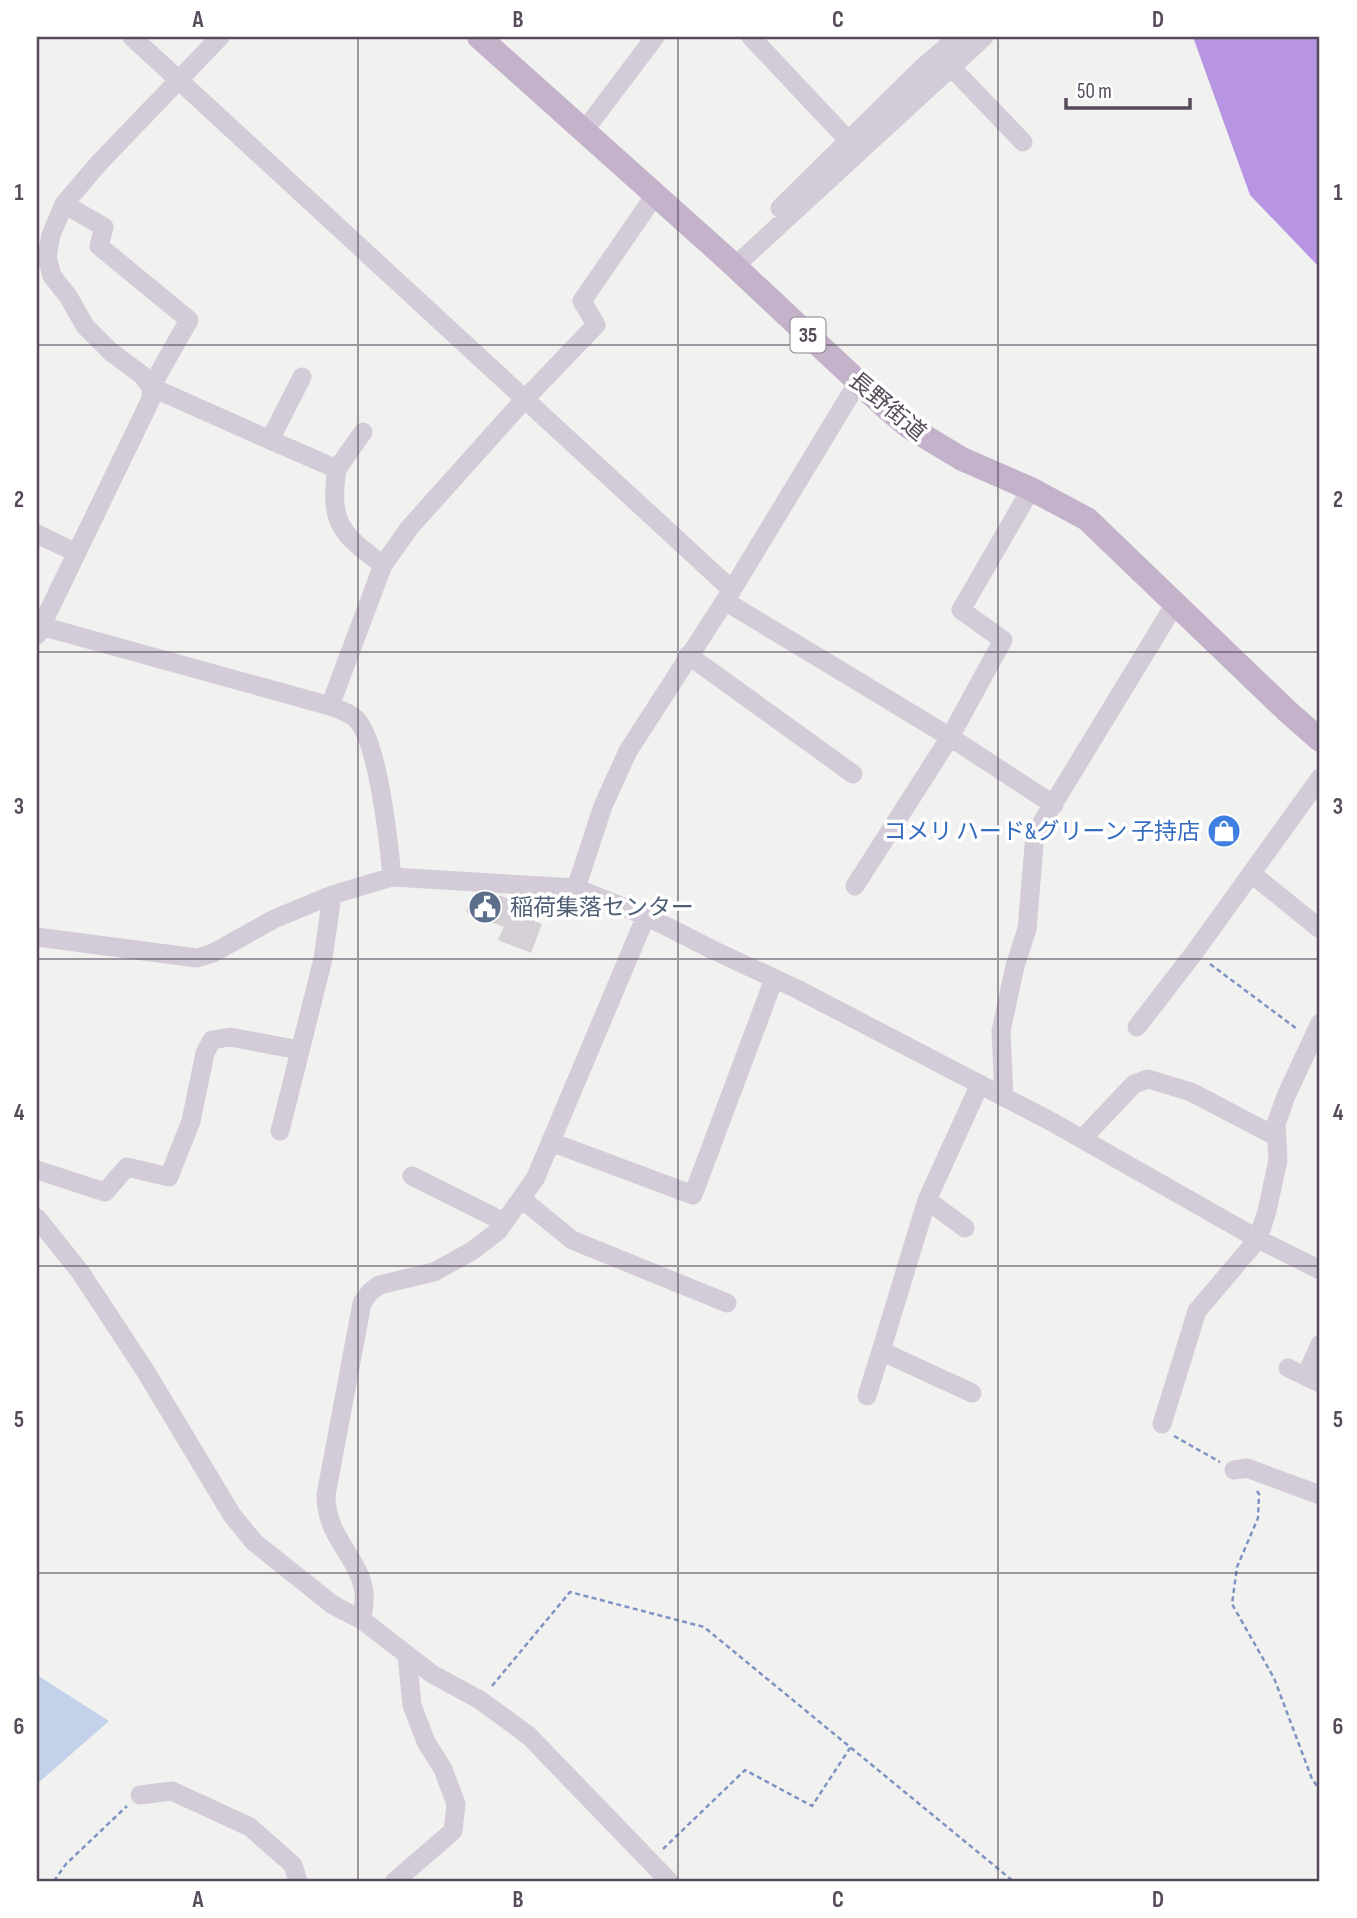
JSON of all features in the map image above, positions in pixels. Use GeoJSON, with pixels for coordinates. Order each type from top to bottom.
{"type":"FeatureCollection","features":[{"type":"Feature","properties":{"kind":"main road","name":"長野街道"},"geometry":{"type":"LineString","coordinates":[[479,37],[731,262],[909,427],[962,459],[1031,489],[1087,519],[1320,740]]}},
{"type":"Feature","properties":{"kind":"street"},"geometry":{"type":"LineString","coordinates":[[132,37],[524,400],[728,596],[1054,805]]}},
{"type":"Feature","properties":{"kind":"street"},"geometry":{"type":"LineString","coordinates":[[220,37],[99,163],[64,204],[51,235],[44,281],[68,296],[85,326],[111,352],[142,375],[151,387],[337,469]]}},
{"type":"Feature","properties":{"kind":"street"},"geometry":{"type":"LineString","coordinates":[[583,131],[655,37]]}},
{"type":"Feature","properties":{"kind":"street"},"geometry":{"type":"LineString","coordinates":[[751,37],[848,140]]}},
{"type":"Feature","properties":{"kind":"street"},"geometry":{"type":"LineString","coordinates":[[731,262],[889,113],[921,69],[958,37]]}},
{"type":"Feature","properties":{"kind":"street"},"geometry":{"type":"LineString","coordinates":[[825,173],[848,140],[951,67],[979,38]]}},
{"type":"Feature","properties":{"kind":"street"},"geometry":{"type":"LineString","coordinates":[[951,67],[1023,142]]}},
{"type":"Feature","properties":{"kind":"street"},"geometry":{"type":"LineString","coordinates":[[330,706],[383,565],[410,527],[524,400],[596,325],[582,301],[655,195]]}},
{"type":"Feature","properties":{"kind":"street"},"geometry":{"type":"LineString","coordinates":[[64,204],[104,227],[99,246],[189,320],[151,387],[151,399],[39,631],[330,706],[355,718],[369,744],[386,823],[392,877]]}},
{"type":"Feature","properties":{"kind":"street"},"geometry":{"type":"LineString","coordinates":[[270,440],[302,377]]}},
{"type":"Feature","properties":{"kind":"street"},"geometry":{"type":"LineString","coordinates":[[576,888],[603,806],[628,751],[728,596],[858,382]]}},
{"type":"Feature","properties":{"kind":"street"},"geometry":{"type":"LineString","coordinates":[[363,432],[337,469],[334,490],[336,516],[345,534],[383,565]]}},
{"type":"Feature","properties":{"kind":"street"},"geometry":{"type":"LineString","coordinates":[[855,886],[950,737],[1003,640],[961,610],[1031,489]]}},
{"type":"Feature","properties":{"kind":"street"},"geometry":{"type":"LineString","coordinates":[[37,534],[77,553]]}},
{"type":"Feature","properties":{"kind":"street"},"geometry":{"type":"LineString","coordinates":[[1004,1097],[1001,1031],[1015,966],[1027,929],[1035,834],[1175,604]]}},
{"type":"Feature","properties":{"kind":"street"},"geometry":{"type":"LineString","coordinates":[[688,656],[853,774]]}},
{"type":"Feature","properties":{"kind":"street"},"geometry":{"type":"LineString","coordinates":[[1138,1027],[1195,953],[1320,778]]}},
{"type":"Feature","properties":{"kind":"street"},"geometry":{"type":"LineString","coordinates":[[1252,874],[1320,929]]}},
{"type":"Feature","properties":{"kind":"street"},"geometry":{"type":"LineString","coordinates":[[37,937],[197,958],[213,953],[274,919],[332,895],[392,877],[576,888],[646,916],[980,1084],[1258,1239],[1320,1270]]}},
{"type":"Feature","properties":{"kind":"street"},"geometry":{"type":"LineString","coordinates":[[280,1131],[323,959],[332,895]]}},
{"type":"Feature","properties":{"kind":"street"},"geometry":{"type":"LineString","coordinates":[[362,1620],[364,1592],[356,1571],[333,1531],[326,1513],[326,1495],[362,1303],[379,1285],[434,1272],[472,1251],[498,1231],[522,1199],[535,1179],[646,916]]}},
{"type":"Feature","properties":{"kind":"street"},"geometry":{"type":"LineString","coordinates":[[551,1142],[693,1195],[775,979]]}},
{"type":"Feature","properties":{"kind":"street"},"geometry":{"type":"LineString","coordinates":[[1162,1424],[1197,1311],[1258,1239],[1278,1160],[1276,1124],[1286,1096],[1317,1031]]}},
{"type":"Feature","properties":{"kind":"street"},"geometry":{"type":"LineString","coordinates":[[37,1170],[105,1192],[127,1167],[169,1177],[191,1121],[205,1053],[212,1040],[230,1037],[299,1050]]}},
{"type":"Feature","properties":{"kind":"street"},"geometry":{"type":"LineString","coordinates":[[1082,1139],[1134,1084],[1148,1079],[1191,1092],[1277,1137]]}},
{"type":"Feature","properties":{"kind":"street"},"geometry":{"type":"LineString","coordinates":[[867,1396],[927,1200],[980,1084]]}},
{"type":"Feature","properties":{"kind":"street"},"geometry":{"type":"LineString","coordinates":[[412,1176],[504,1223]]}},
{"type":"Feature","properties":{"kind":"street"},"geometry":{"type":"LineString","coordinates":[[522,1199],[572,1240],[727,1304]]}},
{"type":"Feature","properties":{"kind":"street"},"geometry":{"type":"LineString","coordinates":[[927,1200],[965,1228]]}},
{"type":"Feature","properties":{"kind":"street"},"geometry":{"type":"LineString","coordinates":[[37,1218],[96,1295],[232,1515],[254,1542],[333,1605],[362,1620],[432,1674],[481,1700],[529,1736],[656,1873]]}},
{"type":"Feature","properties":{"kind":"street"},"geometry":{"type":"LineString","coordinates":[[1305,1376],[1320,1344]]}},
{"type":"Feature","properties":{"kind":"street"},"geometry":{"type":"LineString","coordinates":[[881,1351],[972,1393]]}},
{"type":"Feature","properties":{"kind":"street"},"geometry":{"type":"LineString","coordinates":[[1234,1470],[1247,1468],[1320,1495]]}},
{"type":"Feature","properties":{"kind":"street"},"geometry":{"type":"LineString","coordinates":[[395,1881],[453,1831],[456,1804],[443,1769],[429,1748],[412,1705],[407,1655]]}},
{"type":"Feature","properties":{"kind":"street"},"geometry":{"type":"LineString","coordinates":[[141,1795],[172,1791],[250,1827],[293,1865],[298,1881]]}},
{"type":"Feature","properties":{"kind":"path"},"geometry":{"type":"LineString","coordinates":[[1195,953],[1317,1031]]}},
{"type":"Feature","properties":{"kind":"path"},"geometry":{"type":"LineString","coordinates":[[1162,1424],[1178,1440],[1247,1477],[1259,1494],[1258,1518],[1237,1567],[1232,1604],[1274,1678],[1312,1779],[1320,1790]]}},
{"type":"Feature","properties":{"kind":"path"},"geometry":{"type":"LineString","coordinates":[[481,1700],[570,1592],[704,1627],[1013,1881]]}},
{"type":"Feature","properties":{"kind":"path"},"geometry":{"type":"LineString","coordinates":[[656,1873],[745,1770],[812,1806],[850,1748]]}},
{"type":"Feature","properties":{"kind":"path"},"geometry":{"type":"LineString","coordinates":[[54,1881],[84,1847],[141,1795]]}},
{"type":"Feature","properties":{"kind":"shaded area"},"geometry":{"type":"Polygon","coordinates":[[[1193,37],[1320,37],[1320,268],[1250,195],[1193,37]]]}},
{"type":"Feature","properties":{"kind":"shaded area"},"geometry":{"type":"Polygon","coordinates":[[[37,1675],[109,1721],[37,1784],[37,1675]]]}},
{"type":"Feature","properties":{"kind":"building"},"geometry":{"type":"Polygon","coordinates":[[[473,894],[501,896],[514,901],[515,898],[540,908],[534,921],[542,924],[531,953],[498,940],[504,927],[466,912],[473,894]]]}},
{"type":"Feature","properties":{"kind":"place","name":"コメリ ハード&グリーン 子持店"},"geometry":{"type":"Point","coordinates":[1224,831]}},
{"type":"Feature","properties":{"kind":"place","name":"稲荷集落センター"},"geometry":{"type":"Point","coordinates":[485,907]}}]}
